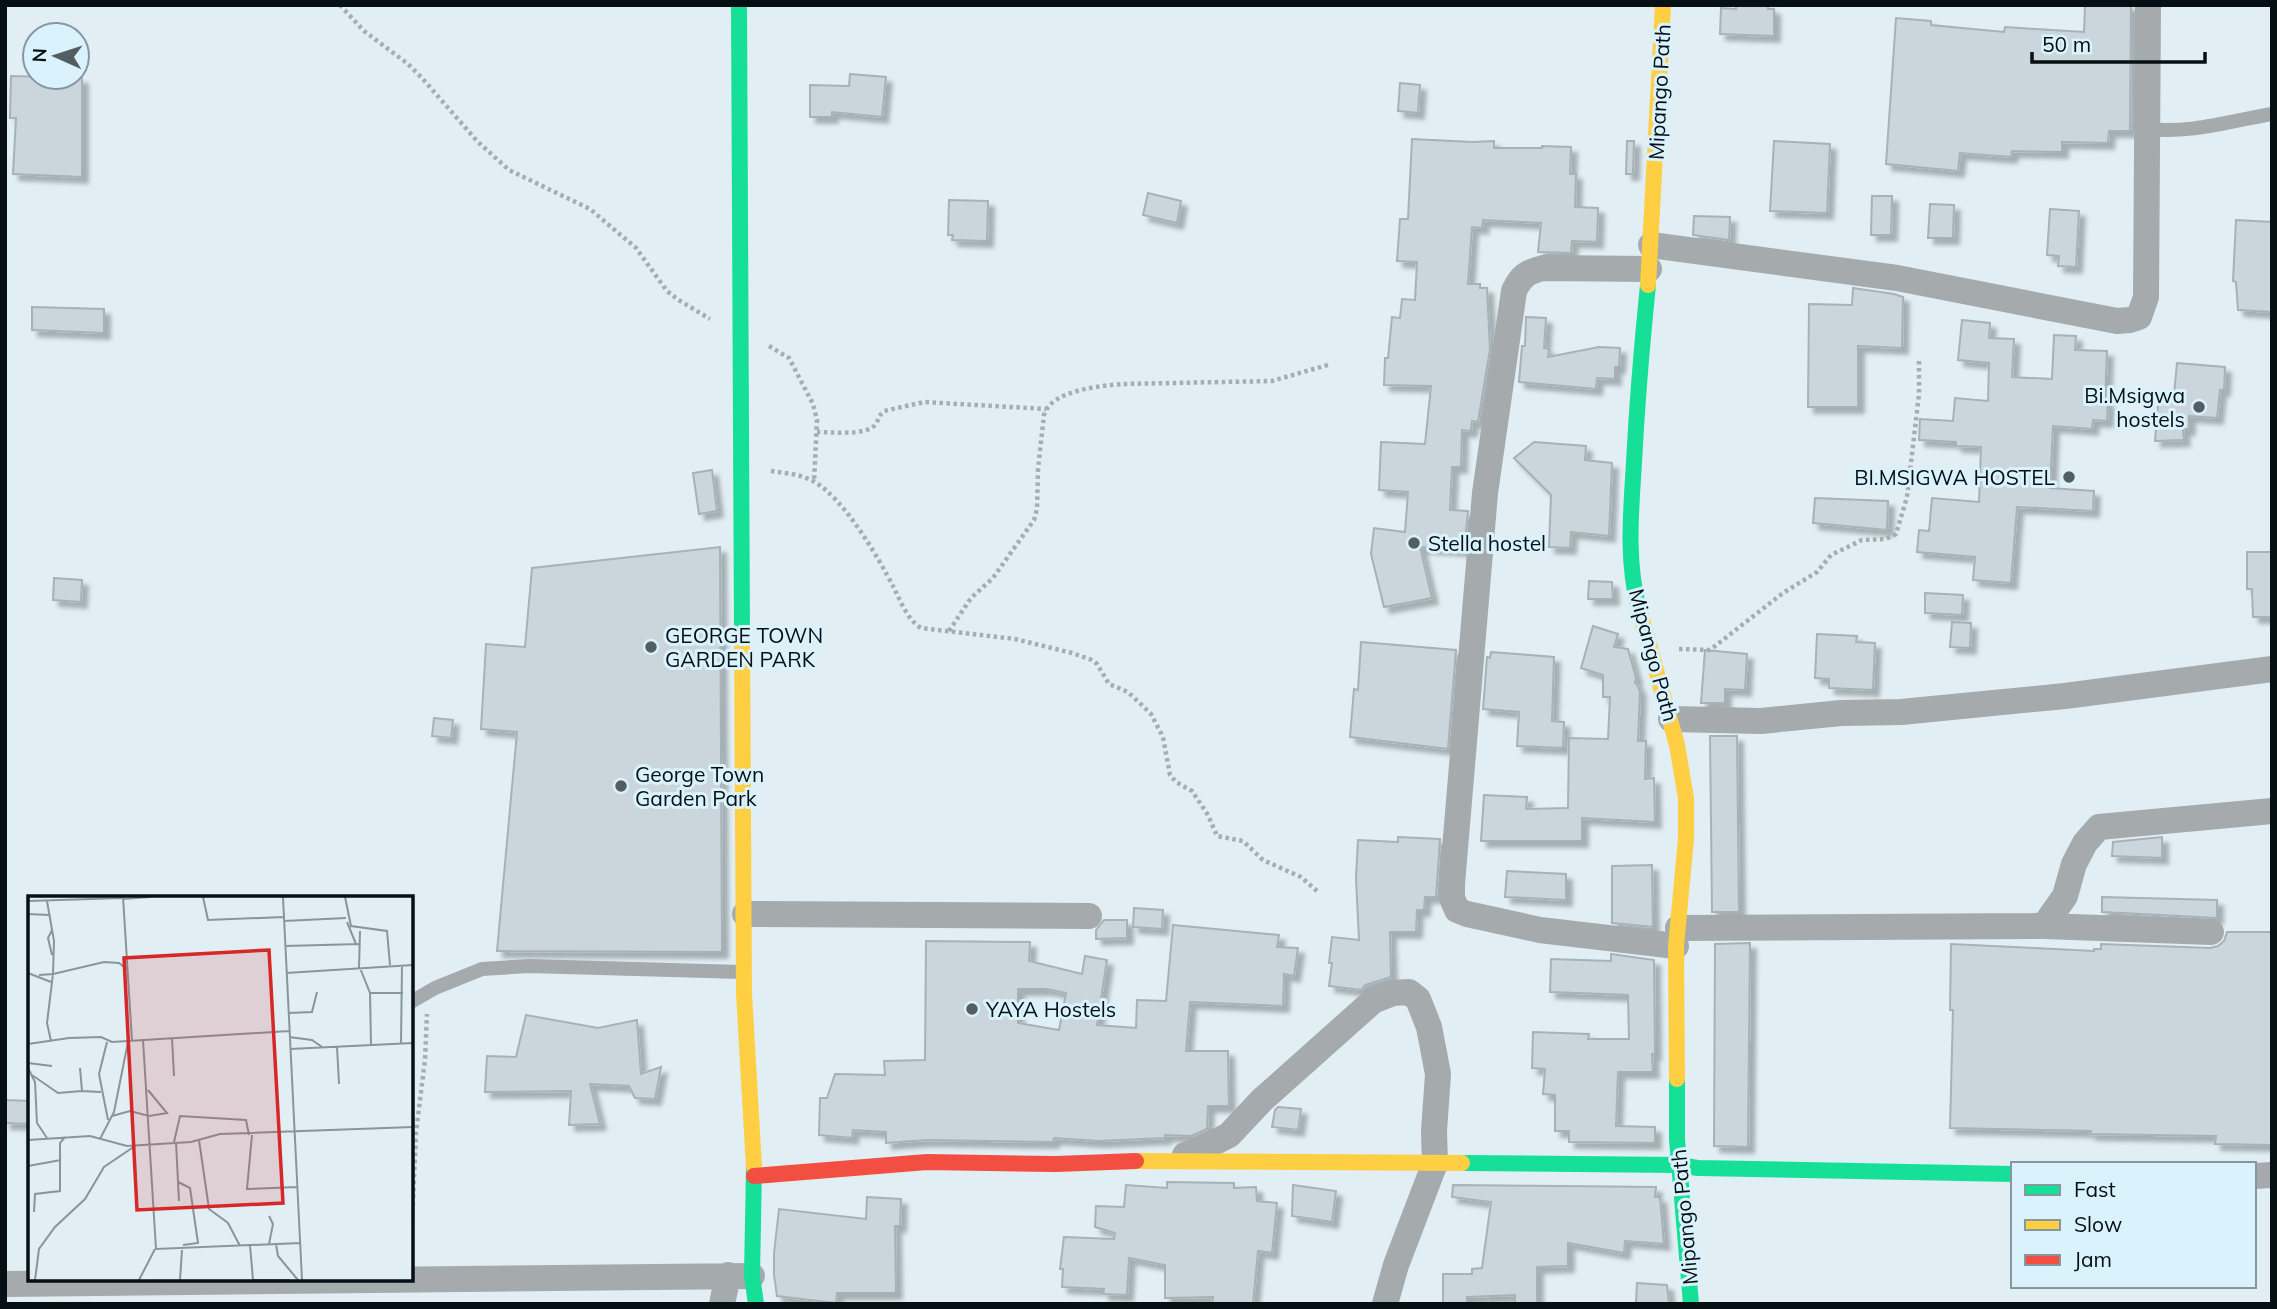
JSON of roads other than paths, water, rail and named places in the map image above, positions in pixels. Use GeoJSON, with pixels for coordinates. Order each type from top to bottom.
{"type":"FeatureCollection","features":[{"type":"Feature","properties":{"kind":"street"},"geometry":{"type":"LineString","coordinates":[[722,1304],[740,1275],[754,1176],[745,972],[739,5]]}},
{"type":"Feature","properties":{"kind":"street","name":"Mipango Path"},"geometry":{"type":"LineString","coordinates":[[1663,5],[1650,257],[1630,527],[1636,593],[1671,719],[1686,799],[1686,839],[1677,937],[1678,1165],[1696,1299]]}},
{"type":"Feature","properties":{"kind":"street"},"geometry":{"type":"LineString","coordinates":[[2148,5],[2146,297],[2139,317],[2118,321],[1897,278],[1650,257],[1543,268],[1520,278],[1514,291],[1485,493],[1451,884],[1452,898],[1457,910],[1540,930],[1677,937],[2043,926],[2211,932]]}},
{"type":"Feature","properties":{"kind":"street"},"geometry":{"type":"LineString","coordinates":[[1671,719],[1761,721],[1841,713],[1901,712],[2065,696],[2272,668]]}},
{"type":"Feature","properties":{"kind":"street"},"geometry":{"type":"LineString","coordinates":[[2043,926],[2065,896],[2074,864],[2085,843],[2099,827],[2272,811]]}},
{"type":"Feature","properties":{"kind":"street"},"geometry":{"type":"LineString","coordinates":[[745,914],[1089,916]]}},
{"type":"Feature","properties":{"kind":"street"},"geometry":{"type":"LineString","coordinates":[[1170,1160],[1202,1149],[1229,1135],[1262,1100],[1373,1001],[1392,993],[1409,992],[1418,999],[1429,1027],[1438,1074],[1435,1163],[1396,1265],[1385,1304]]}},
{"type":"Feature","properties":{"kind":"street"},"geometry":{"type":"LineString","coordinates":[[754,1176],[928,1162],[1056,1164],[1170,1160],[1678,1165],[1699,1168],[2011,1174]]}},
{"type":"Feature","properties":{"kind":"street"},"geometry":{"type":"LineString","coordinates":[[413,1279],[740,1275]]}},
{"type":"Feature","properties":{"kind":"street"},"geometry":{"type":"LineString","coordinates":[[740,1275],[756,1304]]}},
{"type":"Feature","properties":{"kind":"street"},"geometry":{"type":"LineString","coordinates":[[5,1284],[272,1281]]}},
{"type":"Feature","properties":{"kind":"street"},"geometry":{"type":"LineString","coordinates":[[85,1304],[116,1283]]}},
{"type":"Feature","properties":{"kind":"lane"},"geometry":{"type":"LineString","coordinates":[[2147,129],[2171,132],[2202,129],[2272,114]]}},
{"type":"Feature","properties":{"kind":"lane"},"geometry":{"type":"LineString","coordinates":[[413,1001],[435,988],[482,969],[529,966],[745,972]]}},
{"type":"Feature","properties":{"kind":"place","name":"Bi.Msigwa hostels"},"geometry":{"type":"Point","coordinates":[2199,407]}},
{"type":"Feature","properties":{"kind":"place","name":"BI.MSIGWA HOSTEL"},"geometry":{"type":"Point","coordinates":[2069,477]}},
{"type":"Feature","properties":{"kind":"place","name":"Stella hostel"},"geometry":{"type":"Point","coordinates":[1414,543]}},
{"type":"Feature","properties":{"kind":"place","name":"GEORGE TOWN GARDEN PARK"},"geometry":{"type":"Point","coordinates":[651,647]}},
{"type":"Feature","properties":{"kind":"place","name":"George Town Garden Park"},"geometry":{"type":"Point","coordinates":[621,786]}},
{"type":"Feature","properties":{"kind":"place","name":"YAYA Hostels"},"geometry":{"type":"Point","coordinates":[972,1009]}}]}
